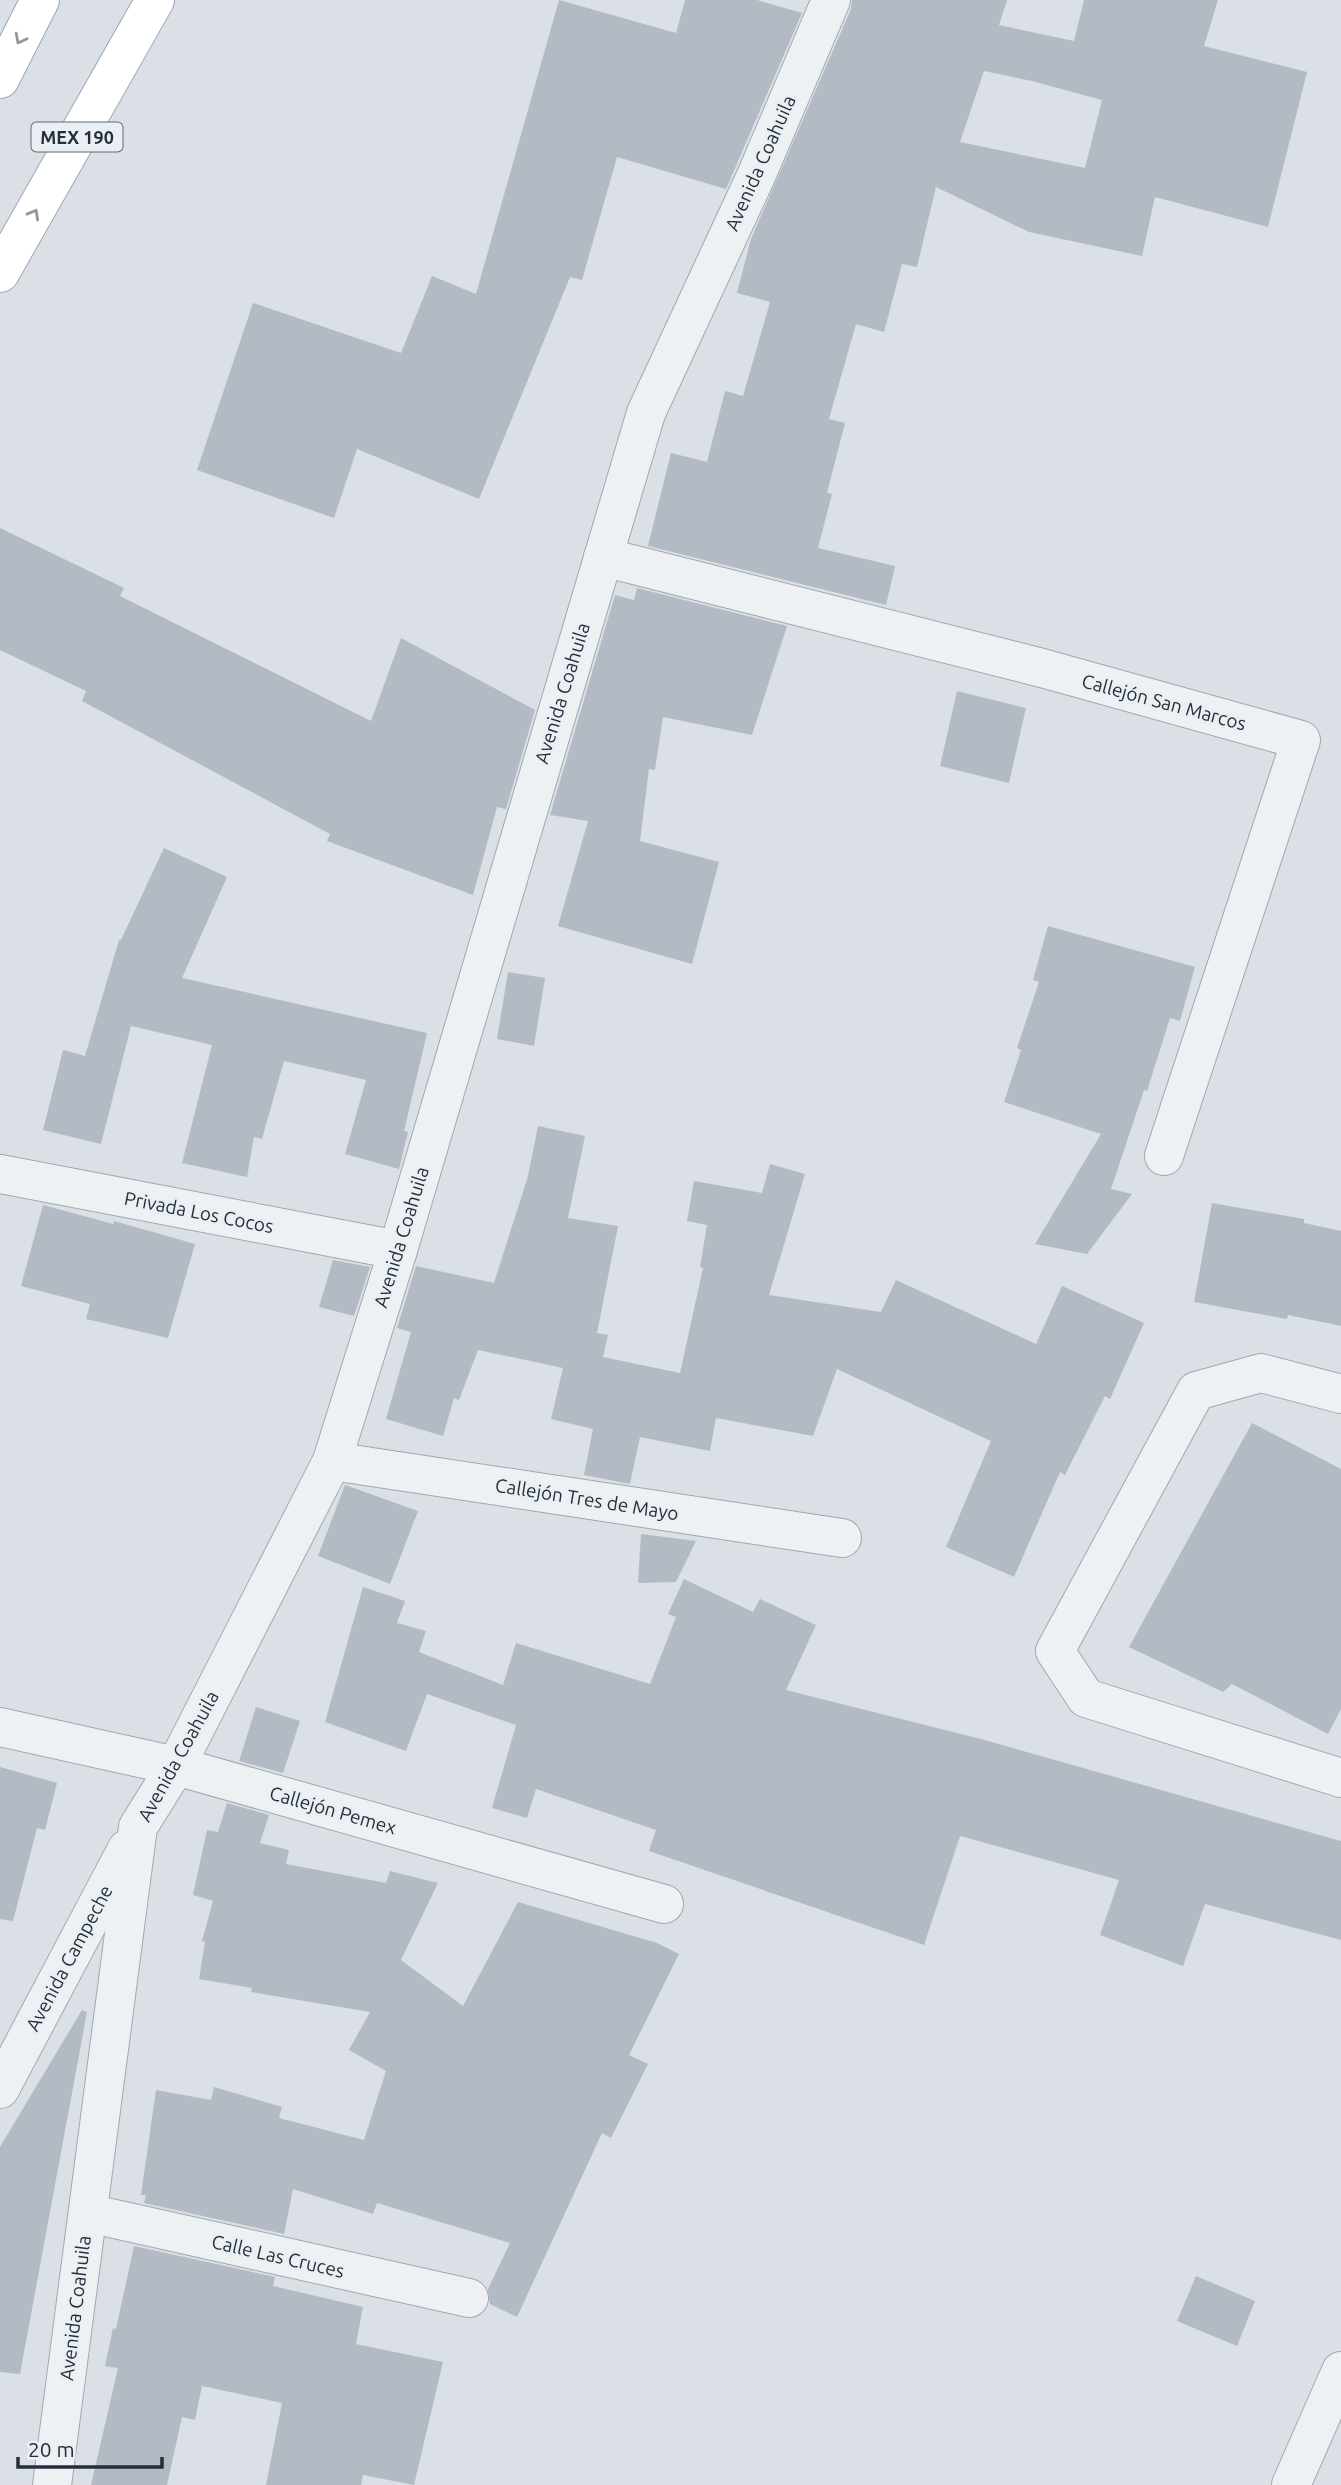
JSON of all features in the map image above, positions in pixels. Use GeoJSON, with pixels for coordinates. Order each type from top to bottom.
{"type":"FeatureCollection","features":[{"type":"Feature","properties":{"kind":"main road"},"geometry":{"type":"LineString","coordinates":[[0,79],[40,0]]}},
{"type":"Feature","properties":{"kind":"main road","name":"MEX 190"},"geometry":{"type":"LineString","coordinates":[[0,273],[155,0]]}},
{"type":"Feature","properties":{"kind":"street","name":"Avenida Coahuila"},"geometry":{"type":"LineString","coordinates":[[52,2485],[138,1827],[176,1766],[332,1461],[398,1250],[646,413],[756,176],[831,0]]}},
{"type":"Feature","properties":{"kind":"street","name":"Callejón San Marcos"},"geometry":{"type":"LineString","coordinates":[[603,557],[1042,668],[1301,740],[1164,1156]]}},
{"type":"Feature","properties":{"kind":"street","name":"Privada Los Cocos"},"geometry":{"type":"LineString","coordinates":[[0,1174],[398,1250]]}},
{"type":"Feature","properties":{"kind":"street"},"geometry":{"type":"LineString","coordinates":[[1341,1394],[1261,1373],[1196,1391],[1055,1651],[1086,1698],[1341,1778]]}},
{"type":"Feature","properties":{"kind":"street","name":"Callejón Tres de Mayo"},"geometry":{"type":"LineString","coordinates":[[332,1461],[842,1538]]}},
{"type":"Feature","properties":{"kind":"street","name":"Callejón Pemex"},"geometry":{"type":"LineString","coordinates":[[0,1727],[176,1766],[664,1904]]}},
{"type":"Feature","properties":{"kind":"street","name":"Avenida Campeche"},"geometry":{"type":"LineString","coordinates":[[0,2089],[138,1827]]}},
{"type":"Feature","properties":{"kind":"street","name":"Calle Las Cruces"},"geometry":{"type":"LineString","coordinates":[[88,2213],[469,2298]]}},
{"type":"Feature","properties":{"kind":"street"},"geometry":{"type":"LineString","coordinates":[[1291,2485],[1341,2371]]}},
{"type":"Feature","properties":{"kind":"building"},"geometry":{"type":"Polygon","coordinates":[[[559,0],[676,33],[685,0],[757,0],[802,13],[726,189],[617,157],[582,280],[570,277],[479,499],[357,449],[334,518],[197,470],[253,303],[401,353],[432,276],[476,294],[559,0]]]}},
{"type":"Feature","properties":{"kind":"building"},"geometry":{"type":"Polygon","coordinates":[[[852,0],[1007,0],[999,25],[1074,41],[1084,0],[1218,0],[1204,46],[1307,72],[1268,227],[1155,197],[1142,256],[1029,232],[936,187],[917,267],[902,264],[884,332],[856,324],[829,419],[845,423],[827,493],[832,494],[818,548],[895,566],[886,605],[648,546],[671,453],[707,462],[725,391],[743,396],[770,302],[737,293],[751,239],[851,9],[852,0]],[[984,71],[960,142],[1085,168],[1102,100],[984,71]]]}},
{"type":"Feature","properties":{"kind":"building"},"geometry":{"type":"Polygon","coordinates":[[[0,528],[124,588],[120,596],[371,721],[401,638],[535,710],[506,809],[497,807],[473,895],[327,841],[330,834],[82,701],[86,691],[0,650],[0,528]]]}},
{"type":"Feature","properties":{"kind":"building"},"geometry":{"type":"Polygon","coordinates":[[[637,588],[787,626],[752,735],[663,717],[655,770],[649,769],[640,841],[719,862],[692,964],[558,926],[588,821],[550,815],[615,595],[634,600],[637,588]]]}},
{"type":"Feature","properties":{"kind":"building"},"geometry":{"type":"Polygon","coordinates":[[[957,691],[1026,708],[1009,783],[940,766],[957,691]]]}},
{"type":"Feature","properties":{"kind":"building"},"geometry":{"type":"Polygon","coordinates":[[[164,848],[227,877],[182,978],[427,1033],[404,1131],[408,1132],[399,1169],[345,1154],[366,1080],[284,1061],[262,1139],[254,1137],[247,1177],[182,1163],[212,1045],[131,1026],[101,1144],[43,1130],[63,1050],[85,1056],[119,940],[164,848]]]}},
{"type":"Feature","properties":{"kind":"building"},"geometry":{"type":"Polygon","coordinates":[[[1048,926],[1195,967],[1180,1021],[1170,1018],[1111,1189],[1132,1194],[1087,1254],[1035,1244],[1101,1134],[1004,1102],[1021,1050],[1017,1048],[1039,982],[1033,980],[1048,926]]]}},
{"type":"Feature","properties":{"kind":"building"},"geometry":{"type":"Polygon","coordinates":[[[508,972],[545,978],[534,1046],[497,1039],[508,972]]]}},
{"type":"Feature","properties":{"kind":"building"},"geometry":{"type":"Polygon","coordinates":[[[538,1126],[585,1136],[568,1218],[618,1226],[597,1333],[608,1335],[603,1357],[680,1373],[703,1268],[700,1267],[707,1225],[687,1221],[694,1181],[762,1193],[770,1164],[805,1174],[769,1295],[881,1312],[896,1280],[1036,1344],[1062,1286],[1144,1323],[1110,1399],[1105,1396],[1065,1475],[1060,1472],[1014,1577],[946,1547],[991,1441],[837,1369],[813,1436],[716,1418],[710,1451],[640,1437],[630,1484],[584,1475],[593,1429],[551,1419],[563,1368],[478,1350],[459,1400],[454,1398],[443,1436],[386,1419],[411,1332],[397,1328],[416,1266],[494,1283],[528,1176],[538,1126]]]}},
{"type":"Feature","properties":{"kind":"building"},"geometry":{"type":"Polygon","coordinates":[[[1212,1203],[1304,1219],[1304,1223],[1341,1231],[1341,1326],[1288,1315],[1287,1319],[1194,1302],[1212,1203]]]}},
{"type":"Feature","properties":{"kind":"building"},"geometry":{"type":"Polygon","coordinates":[[[43,1205],[113,1224],[114,1221],[195,1244],[168,1338],[86,1319],[90,1304],[21,1286],[43,1205]]]}},
{"type":"Feature","properties":{"kind":"building"},"geometry":{"type":"Polygon","coordinates":[[[333,1260],[370,1267],[354,1316],[319,1307],[333,1260]]]}},
{"type":"Feature","properties":{"kind":"building"},"geometry":{"type":"Polygon","coordinates":[[[1252,1423],[1341,1469],[1341,1709],[1328,1734],[1232,1684],[1223,1692],[1129,1647],[1252,1423]]]}},
{"type":"Feature","properties":{"kind":"building"},"geometry":{"type":"Polygon","coordinates":[[[345,1485],[418,1511],[390,1584],[318,1556],[345,1485]]]}},
{"type":"Feature","properties":{"kind":"building"},"geometry":{"type":"Polygon","coordinates":[[[641,1534],[696,1541],[676,1582],[638,1583],[641,1534]]]}},
{"type":"Feature","properties":{"kind":"building"},"geometry":{"type":"Polygon","coordinates":[[[684,1579],[753,1612],[760,1599],[816,1625],[786,1690],[981,1739],[1341,1841],[1341,1940],[1205,1904],[1183,1966],[1100,1935],[1119,1880],[960,1836],[924,1945],[649,1851],[656,1830],[536,1789],[527,1818],[492,1808],[516,1725],[427,1694],[406,1751],[325,1722],[363,1587],[405,1601],[397,1623],[426,1631],[419,1652],[503,1685],[516,1643],[650,1684],[676,1617],[668,1614],[684,1579]]]}},
{"type":"Feature","properties":{"kind":"building"},"geometry":{"type":"Polygon","coordinates":[[[256,1707],[300,1721],[283,1773],[239,1761],[256,1707]]]}},
{"type":"Feature","properties":{"kind":"building"},"geometry":{"type":"Polygon","coordinates":[[[0,1767],[57,1783],[45,1830],[37,1828],[13,1921],[0,1919],[0,1767]]]}},
{"type":"Feature","properties":{"kind":"building"},"geometry":{"type":"Polygon","coordinates":[[[227,1803],[269,1815],[260,1843],[289,1850],[286,1864],[386,1883],[390,1871],[438,1883],[401,1960],[463,2006],[518,1902],[657,1943],[679,1954],[629,2055],[648,2064],[611,2138],[602,2133],[517,2317],[490,2304],[488,2289],[510,2243],[377,2203],[373,2214],[293,2189],[284,2234],[144,2203],[146,2195],[141,2195],[156,2090],[211,2100],[214,2087],[282,2107],[279,2118],[364,2140],[386,2071],[349,2050],[370,2012],[251,1992],[252,1988],[199,1979],[205,1942],[202,1941],[213,1901],[193,1895],[207,1830],[218,1832],[227,1803]]]}},
{"type":"Feature","properties":{"kind":"building"},"geometry":{"type":"Polygon","coordinates":[[[82,2010],[87,2012],[20,2374],[0,2372],[0,2147],[82,2010]]]}},
{"type":"Feature","properties":{"kind":"building"},"geometry":{"type":"Polygon","coordinates":[[[134,2246],[275,2277],[273,2286],[363,2307],[356,2344],[443,2362],[414,2485],[363,2475],[361,2485],[266,2485],[282,2403],[202,2386],[195,2420],[182,2417],[167,2485],[91,2485],[118,2368],[105,2366],[134,2246]]]}},
{"type":"Feature","properties":{"kind":"building"},"geometry":{"type":"Polygon","coordinates":[[[1196,2276],[1255,2301],[1237,2346],[1177,2321],[1196,2276]]]}}]}
